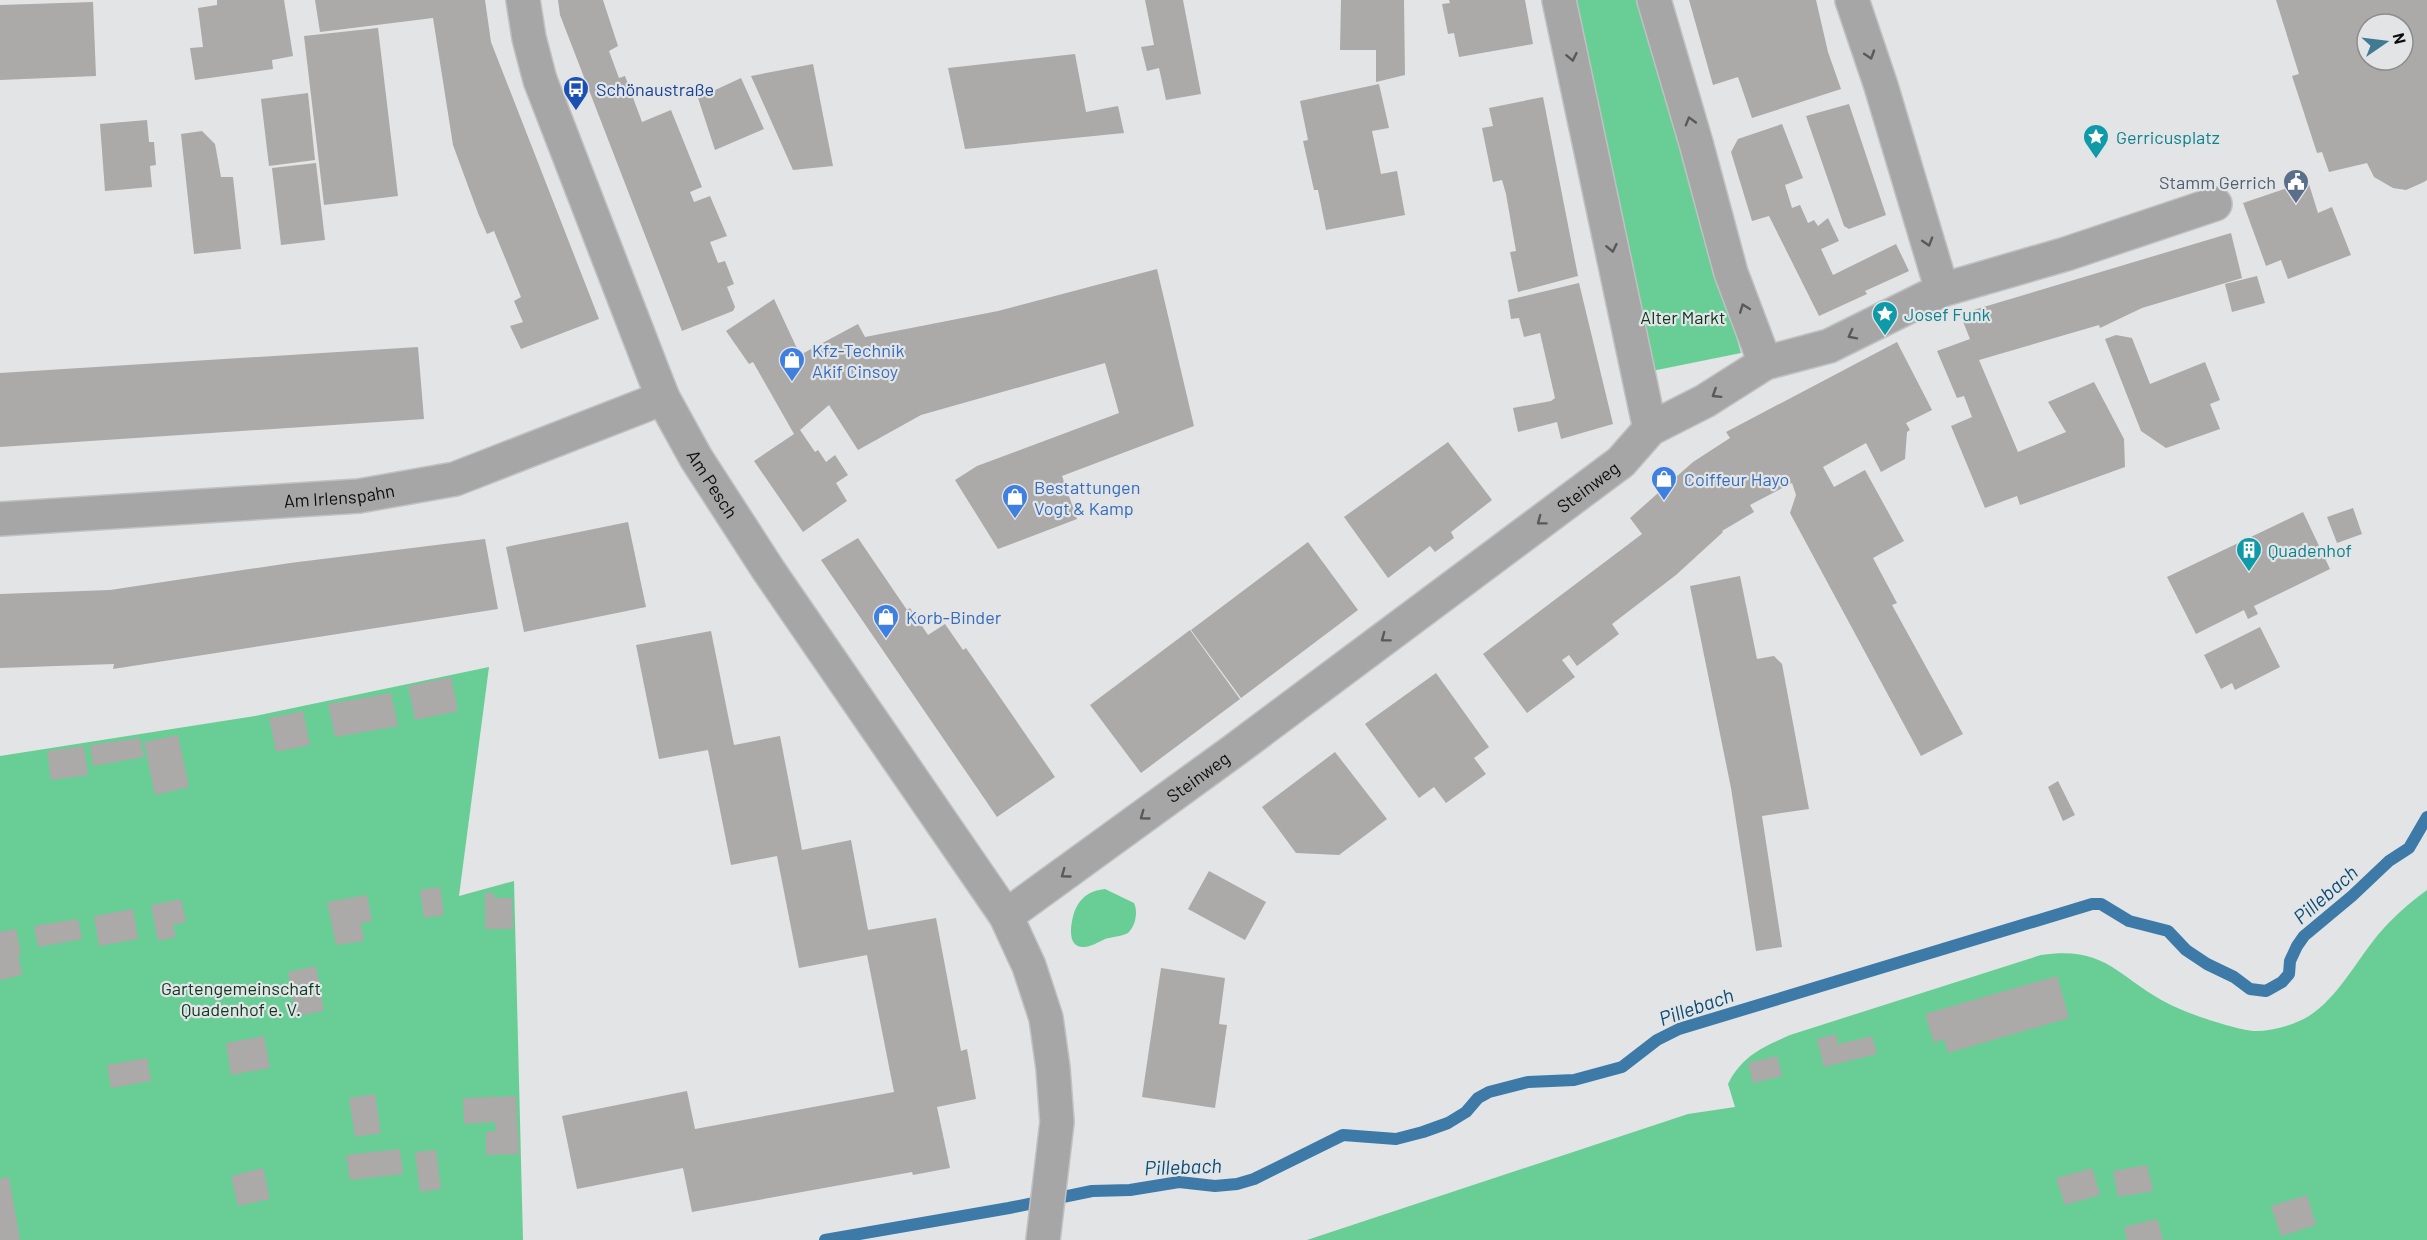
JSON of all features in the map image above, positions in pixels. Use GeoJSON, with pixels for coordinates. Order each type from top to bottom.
{"type":"FeatureCollection","features":[{"type":"Feature","properties":{"kind":"street","name":"Am Pesch"},"geometry":{"type":"LineString","coordinates":[[523,0],[529,38],[540,80],[663,398],[696,458],[769,572],[1006,916]]}},
{"type":"Feature","properties":{"kind":"street"},"geometry":{"type":"LineString","coordinates":[[1559,0],[1650,429],[1705,401],[1765,363],[1829,346],[1942,290],[2066,254],[2215,204]]}},
{"type":"Feature","properties":{"kind":"street"},"geometry":{"type":"LineString","coordinates":[[1654,0],[1696,142],[1731,273],[1765,363]]}},
{"type":"Feature","properties":{"kind":"street"},"geometry":{"type":"LineString","coordinates":[[1852,0],[1881,86],[1942,290]]}},
{"type":"Feature","properties":{"kind":"street","name":"Am Irlenspahn"},"geometry":{"type":"LineString","coordinates":[[0,519],[359,496],[454,479],[663,398]]}},
{"type":"Feature","properties":{"kind":"street","name":"Steinweg"},"geometry":{"type":"LineString","coordinates":[[1006,916],[1232,752],[1621,462],[1650,429]]}},
{"type":"Feature","properties":{"kind":"street"},"geometry":{"type":"LineString","coordinates":[[1006,916],[1029,966],[1046,1018],[1053,1068],[1057,1122],[1043,1240]]}},
{"type":"Feature","properties":{"kind":"green space","name":"Alter Markt"},"geometry":{"type":"Polygon","coordinates":[[[1571,0],[1640,0],[1741,353],[1647,372],[1571,0]]]}},
{"type":"Feature","properties":{"kind":"green space","name":"Gartengemeinschaft Quadenhof e. V."},"geometry":{"type":"Polygon","coordinates":[[[489,667],[459,896],[514,881],[523,1240],[0,1240],[0,756],[255,716],[489,667]]]}},
{"type":"Feature","properties":{"kind":"green space"},"geometry":{"type":"Polygon","coordinates":[[[1105,889],[1134,903],[1136,914],[1133,926],[1126,934],[1089,946],[1074,944],[1071,934],[1076,907],[1094,891],[1105,889]]]}},
{"type":"Feature","properties":{"kind":"green space"},"geometry":{"type":"Polygon","coordinates":[[[2427,890],[2427,1240],[1307,1240],[1688,1114],[1735,1107],[1728,1084],[1747,1059],[1771,1044],[1790,1035],[2041,955],[2063,953],[2097,959],[2169,1004],[2225,1025],[2256,1031],[2283,1027],[2309,1016],[2329,999],[2382,930],[2427,890]]]}},
{"type":"Feature","properties":{"kind":"building"},"geometry":{"type":"Polygon","coordinates":[[[217,0],[284,0],[293,56],[272,60],[273,69],[195,80],[190,48],[203,47],[198,8],[217,5],[217,0]]]}},
{"type":"Feature","properties":{"kind":"building"},"geometry":{"type":"Polygon","coordinates":[[[315,0],[485,0],[491,42],[599,319],[521,349],[510,326],[523,322],[514,301],[521,297],[494,231],[487,234],[453,145],[433,18],[320,32],[315,0]]]}},
{"type":"Feature","properties":{"kind":"building"},"geometry":{"type":"Polygon","coordinates":[[[558,0],[603,0],[618,46],[609,51],[619,78],[625,76],[642,122],[671,110],[702,187],[690,192],[694,202],[710,196],[727,236],[710,242],[718,263],[725,261],[734,284],[727,287],[735,307],[733,311],[682,331],[560,15],[558,0]]]}},
{"type":"Feature","properties":{"kind":"building"},"geometry":{"type":"Polygon","coordinates":[[[1145,0],[1183,0],[1201,94],[1166,100],[1159,68],[1147,71],[1141,47],[1154,45],[1145,0]]]}},
{"type":"Feature","properties":{"kind":"building"},"geometry":{"type":"Polygon","coordinates":[[[1341,0],[1404,0],[1405,75],[1376,82],[1376,50],[1340,50],[1341,0]]]}},
{"type":"Feature","properties":{"kind":"building"},"geometry":{"type":"Polygon","coordinates":[[[1449,0],[1525,0],[1533,44],[1459,57],[1454,33],[1448,34],[1442,4],[1450,3],[1449,0]]]}},
{"type":"Feature","properties":{"kind":"building"},"geometry":{"type":"Polygon","coordinates":[[[1689,0],[1816,0],[1828,52],[1841,89],[1752,118],[1738,77],[1713,85],[1689,0]]]}},
{"type":"Feature","properties":{"kind":"building"},"geometry":{"type":"Polygon","coordinates":[[[2276,0],[2427,0],[2427,180],[2406,190],[2393,188],[2374,177],[2367,163],[2329,172],[2322,152],[2317,153],[2292,76],[2299,74],[2276,0]]]}},
{"type":"Feature","properties":{"kind":"building"},"geometry":{"type":"Polygon","coordinates":[[[93,2],[96,76],[0,80],[0,5],[93,2]]]}},
{"type":"Feature","properties":{"kind":"building"},"geometry":{"type":"Polygon","coordinates":[[[378,28],[398,196],[324,205],[304,36],[378,28]]]}},
{"type":"Feature","properties":{"kind":"building"},"geometry":{"type":"Polygon","coordinates":[[[1075,54],[1086,112],[1118,106],[1124,133],[965,149],[948,68],[1075,54]]]}},
{"type":"Feature","properties":{"kind":"building"},"geometry":{"type":"Polygon","coordinates":[[[813,64],[833,166],[793,170],[751,76],[813,64]]]}},
{"type":"Feature","properties":{"kind":"building"},"geometry":{"type":"Polygon","coordinates":[[[741,78],[764,129],[715,150],[698,98],[741,78]]]}},
{"type":"Feature","properties":{"kind":"building"},"geometry":{"type":"Polygon","coordinates":[[[1379,84],[1389,128],[1372,131],[1381,174],[1397,171],[1405,215],[1326,230],[1318,190],[1314,190],[1303,141],[1308,140],[1300,101],[1379,84]]]}},
{"type":"Feature","properties":{"kind":"building"},"geometry":{"type":"Polygon","coordinates":[[[308,93],[315,160],[269,166],[261,99],[308,93]]]}},
{"type":"Feature","properties":{"kind":"building"},"geometry":{"type":"Polygon","coordinates":[[[1543,97],[1578,276],[1518,292],[1510,252],[1516,251],[1506,194],[1502,180],[1493,182],[1482,128],[1493,126],[1489,108],[1543,97]]]}},
{"type":"Feature","properties":{"kind":"building"},"geometry":{"type":"Polygon","coordinates":[[[1849,104],[1886,215],[1849,229],[1844,226],[1806,116],[1849,104]]]}},
{"type":"Feature","properties":{"kind":"building"},"geometry":{"type":"Polygon","coordinates":[[[147,120],[149,142],[154,142],[156,165],[150,166],[152,187],[105,191],[100,124],[147,120]]]}},
{"type":"Feature","properties":{"kind":"building"},"geometry":{"type":"Polygon","coordinates":[[[1782,124],[1803,178],[1785,185],[1792,208],[1800,205],[1808,223],[1814,220],[1818,226],[1828,218],[1839,241],[1821,249],[1833,275],[1896,244],[1909,271],[1819,316],[1769,216],[1752,221],[1731,152],[1738,139],[1782,124]]]}},
{"type":"Feature","properties":{"kind":"building"},"geometry":{"type":"Polygon","coordinates":[[[202,131],[215,144],[221,177],[233,177],[241,249],[194,254],[181,134],[202,131]]]}},
{"type":"Feature","properties":{"kind":"building"},"geometry":{"type":"Polygon","coordinates":[[[316,163],[325,240],[281,245],[272,168],[316,163]]]}},
{"type":"Feature","properties":{"kind":"building"},"geometry":{"type":"Polygon","coordinates":[[[2308,181],[2318,213],[2332,207],[2351,255],[2288,279],[2281,260],[2266,266],[2243,203],[2308,181]]]}},
{"type":"Feature","properties":{"kind":"building"},"geometry":{"type":"Polygon","coordinates":[[[2231,233],[2242,278],[2142,308],[2100,328],[2099,325],[1979,360],[2018,452],[2066,432],[2048,402],[2094,382],[2124,439],[2125,467],[2020,505],[2017,496],[1985,508],[1951,426],[1972,417],[1964,396],[1957,398],[1937,351],[1970,339],[1960,314],[2231,233]]]}},
{"type":"Feature","properties":{"kind":"building"},"geometry":{"type":"Polygon","coordinates":[[[1157,269],[1194,426],[1062,476],[1077,519],[998,549],[955,480],[977,466],[1119,413],[1105,363],[921,415],[858,450],[829,405],[800,430],[815,452],[818,450],[826,462],[835,455],[848,475],[836,483],[847,501],[803,532],[754,461],[794,434],[753,362],[749,364],[726,331],[774,299],[800,355],[858,324],[865,337],[998,311],[1157,269]]]}},
{"type":"Feature","properties":{"kind":"building"},"geometry":{"type":"Polygon","coordinates":[[[2257,276],[2265,303],[2232,312],[2225,284],[2257,276]]]}},
{"type":"Feature","properties":{"kind":"building"},"geometry":{"type":"Polygon","coordinates":[[[1579,283],[1613,424],[1561,439],[1557,422],[1518,432],[1513,408],[1551,401],[1555,398],[1540,333],[1524,337],[1519,318],[1511,319],[1508,300],[1579,283]]]}},
{"type":"Feature","properties":{"kind":"building"},"geometry":{"type":"Polygon","coordinates":[[[2116,335],[2132,338],[2150,384],[2205,362],[2220,400],[2210,404],[2220,429],[2166,448],[2141,431],[2105,339],[2116,335]]]}},
{"type":"Feature","properties":{"kind":"building"},"geometry":{"type":"Polygon","coordinates":[[[1897,342],[1932,410],[1906,423],[1910,430],[1907,432],[1905,459],[1881,472],[1866,443],[1823,467],[1834,487],[1865,470],[1904,541],[1873,558],[1897,603],[1892,605],[1963,734],[1921,756],[1790,513],[1796,495],[1792,483],[1750,505],[1754,512],[1722,531],[1676,575],[1612,624],[1619,634],[1577,666],[1569,655],[1562,660],[1575,677],[1527,713],[1483,654],[1642,534],[1630,518],[1693,462],[1730,438],[1726,432],[1897,342]]]}},
{"type":"Feature","properties":{"kind":"building"},"geometry":{"type":"Polygon","coordinates":[[[418,347],[424,419],[0,447],[0,373],[418,347]]]}},
{"type":"Feature","properties":{"kind":"building"},"geometry":{"type":"Polygon","coordinates":[[[1448,442],[1492,500],[1451,532],[1454,538],[1435,552],[1430,546],[1388,578],[1344,517],[1448,442]]]}},
{"type":"Feature","properties":{"kind":"building"},"geometry":{"type":"Polygon","coordinates":[[[2353,508],[2362,534],[2337,543],[2327,517],[2353,508]]]}},
{"type":"Feature","properties":{"kind":"building","name":"Quadenhof"},"geometry":{"type":"Polygon","coordinates":[[[2303,512],[2330,569],[2254,606],[2258,614],[2248,619],[2244,610],[2196,634],[2167,577],[2303,512]]]}},
{"type":"Feature","properties":{"kind":"building"},"geometry":{"type":"Polygon","coordinates":[[[628,522],[646,607],[524,632],[506,547],[628,522]]]}},
{"type":"Feature","properties":{"kind":"building"},"geometry":{"type":"Polygon","coordinates":[[[858,538],[907,610],[910,608],[928,635],[945,624],[963,650],[966,648],[1055,777],[997,817],[821,560],[858,538]]]}},
{"type":"Feature","properties":{"kind":"building"},"geometry":{"type":"Polygon","coordinates":[[[485,539],[498,609],[113,669],[114,664],[0,668],[0,594],[110,590],[290,563],[485,539]]]}},
{"type":"Feature","properties":{"kind":"building"},"geometry":{"type":"Polygon","coordinates":[[[1308,542],[1358,610],[1241,698],[1191,630],[1308,542]]]}},
{"type":"Feature","properties":{"kind":"building"},"geometry":{"type":"Polygon","coordinates":[[[1740,576],[1757,659],[1774,656],[1782,664],[1809,809],[1762,816],[1782,947],[1756,951],[1731,788],[1690,586],[1740,576]]]}},
{"type":"Feature","properties":{"kind":"building"},"geometry":{"type":"Polygon","coordinates":[[[2260,627],[2280,667],[2235,690],[2232,683],[2221,689],[2204,655],[2260,627]]]}},
{"type":"Feature","properties":{"kind":"building"},"geometry":{"type":"Polygon","coordinates":[[[1190,630],[1240,699],[1141,773],[1090,705],[1190,630]]]}},
{"type":"Feature","properties":{"kind":"building"},"geometry":{"type":"Polygon","coordinates":[[[711,631],[734,745],[780,736],[802,850],[851,840],[868,930],[936,918],[961,1051],[967,1049],[976,1099],[937,1107],[950,1168],[913,1175],[912,1172],[692,1212],[683,1168],[577,1189],[562,1116],[687,1091],[695,1129],[894,1092],[867,955],[799,968],[777,856],[731,865],[708,750],[659,759],[636,645],[711,631]]]}},
{"type":"Feature","properties":{"kind":"building"},"geometry":{"type":"Polygon","coordinates":[[[1436,673],[1489,747],[1474,758],[1486,774],[1446,803],[1434,787],[1419,798],[1365,724],[1436,673]]]}},
{"type":"Feature","properties":{"kind":"building"},"geometry":{"type":"Polygon","coordinates":[[[451,677],[458,711],[415,720],[408,686],[451,677]]]}},
{"type":"Feature","properties":{"kind":"building"},"geometry":{"type":"Polygon","coordinates":[[[391,693],[398,726],[335,737],[328,704],[391,693]]]}},
{"type":"Feature","properties":{"kind":"building"},"geometry":{"type":"Polygon","coordinates":[[[303,711],[310,745],[276,752],[269,718],[303,711]]]}},
{"type":"Feature","properties":{"kind":"building"},"geometry":{"type":"Polygon","coordinates":[[[178,735],[189,787],[155,795],[144,742],[178,735]]]}},
{"type":"Feature","properties":{"kind":"building"},"geometry":{"type":"Polygon","coordinates":[[[140,738],[144,757],[93,766],[90,745],[140,738]]]}},
{"type":"Feature","properties":{"kind":"building"},"geometry":{"type":"Polygon","coordinates":[[[84,746],[88,775],[51,780],[47,751],[84,746]]]}},
{"type":"Feature","properties":{"kind":"building"},"geometry":{"type":"Polygon","coordinates":[[[1335,752],[1387,819],[1339,855],[1296,853],[1262,807],[1335,752]]]}},
{"type":"Feature","properties":{"kind":"building"},"geometry":{"type":"Polygon","coordinates":[[[2058,781],[2075,815],[2063,821],[2048,787],[2058,781]]]}},
{"type":"Feature","properties":{"kind":"building"},"geometry":{"type":"Polygon","coordinates":[[[1209,871],[1266,902],[1245,940],[1188,909],[1209,871]]]}},
{"type":"Feature","properties":{"kind":"building"},"geometry":{"type":"Polygon","coordinates":[[[440,887],[444,915],[424,918],[420,890],[440,887]]]}},
{"type":"Feature","properties":{"kind":"building"},"geometry":{"type":"Polygon","coordinates":[[[485,893],[494,893],[494,898],[512,898],[513,929],[485,929],[485,893]]]}},
{"type":"Feature","properties":{"kind":"building"},"geometry":{"type":"Polygon","coordinates":[[[367,895],[372,921],[361,923],[364,941],[336,945],[327,902],[367,895]]]}},
{"type":"Feature","properties":{"kind":"building"},"geometry":{"type":"Polygon","coordinates":[[[181,899],[186,922],[173,925],[176,937],[158,941],[151,905],[181,899]]]}},
{"type":"Feature","properties":{"kind":"building"},"geometry":{"type":"Polygon","coordinates":[[[133,909],[138,939],[99,946],[94,916],[133,909]]]}},
{"type":"Feature","properties":{"kind":"building"},"geometry":{"type":"Polygon","coordinates":[[[78,919],[82,939],[38,947],[34,926],[78,919]]]}},
{"type":"Feature","properties":{"kind":"building"},"geometry":{"type":"Polygon","coordinates":[[[16,929],[22,975],[0,980],[0,932],[16,929]]]}},
{"type":"Feature","properties":{"kind":"building"},"geometry":{"type":"Polygon","coordinates":[[[316,966],[324,1011],[296,1016],[288,972],[316,966]]]}},
{"type":"Feature","properties":{"kind":"building"},"geometry":{"type":"Polygon","coordinates":[[[1161,968],[1225,978],[1219,1024],[1227,1025],[1215,1108],[1142,1097],[1161,968]]]}},
{"type":"Feature","properties":{"kind":"building"},"geometry":{"type":"Polygon","coordinates":[[[2057,976],[2069,1018],[1948,1053],[1944,1039],[1934,1043],[1925,1014],[2057,976]]]}},
{"type":"Feature","properties":{"kind":"building"},"geometry":{"type":"Polygon","coordinates":[[[1836,1034],[1838,1044],[1872,1036],[1877,1054],[1824,1067],[1817,1039],[1836,1034]]]}},
{"type":"Feature","properties":{"kind":"building"},"geometry":{"type":"Polygon","coordinates":[[[264,1036],[270,1068],[231,1075],[226,1043],[264,1036]]]}},
{"type":"Feature","properties":{"kind":"building"},"geometry":{"type":"Polygon","coordinates":[[[1777,1056],[1782,1076],[1753,1083],[1748,1063],[1777,1056]]]}},
{"type":"Feature","properties":{"kind":"building"},"geometry":{"type":"Polygon","coordinates":[[[147,1058],[151,1081],[111,1088],[107,1065],[147,1058]]]}},
{"type":"Feature","properties":{"kind":"building"},"geometry":{"type":"Polygon","coordinates":[[[375,1094],[381,1133],[355,1137],[349,1098],[375,1094]]]}},
{"type":"Feature","properties":{"kind":"building"},"geometry":{"type":"Polygon","coordinates":[[[516,1096],[519,1154],[486,1155],[486,1132],[496,1131],[495,1122],[464,1124],[463,1098],[516,1096]]]}},
{"type":"Feature","properties":{"kind":"building"},"geometry":{"type":"Polygon","coordinates":[[[400,1149],[403,1174],[350,1180],[346,1155],[400,1149]]]}},
{"type":"Feature","properties":{"kind":"building"},"geometry":{"type":"Polygon","coordinates":[[[436,1150],[441,1189],[420,1192],[415,1152],[436,1150]]]}},
{"type":"Feature","properties":{"kind":"building"},"geometry":{"type":"Polygon","coordinates":[[[2147,1165],[2153,1191],[2118,1197],[2113,1171],[2147,1165]]]}},
{"type":"Feature","properties":{"kind":"building"},"geometry":{"type":"Polygon","coordinates":[[[263,1168],[270,1199],[238,1206],[231,1176],[263,1168]]]}},
{"type":"Feature","properties":{"kind":"building"},"geometry":{"type":"Polygon","coordinates":[[[2092,1168],[2100,1195],[2065,1205],[2056,1178],[2092,1168]]]}},
{"type":"Feature","properties":{"kind":"building"},"geometry":{"type":"Polygon","coordinates":[[[9,1177],[20,1240],[0,1240],[0,1179],[9,1177]]]}},
{"type":"Feature","properties":{"kind":"building"},"geometry":{"type":"Polygon","coordinates":[[[2307,1195],[2316,1225],[2281,1236],[2271,1206],[2307,1195]]]}},
{"type":"Feature","properties":{"kind":"building"},"geometry":{"type":"Polygon","coordinates":[[[2157,1219],[2163,1240],[2127,1240],[2124,1227],[2157,1219]]]}},
{"type":"Feature","properties":{"kind":"waterway","name":"Pillebach"},"geometry":{"type":"LineString","coordinates":[[825,1240],[1092,1191],[1130,1190],[1179,1182],[1215,1186],[1237,1184],[1254,1179],[1343,1135],[1396,1139],[1423,1132],[1448,1123],[1466,1112],[1478,1098],[1489,1092],[1528,1082],[1574,1080],[1622,1067],[1657,1040],[1679,1029],[2092,904],[2101,904],[2129,921],[2168,931],[2186,950],[2207,964],[2234,977],[2250,989],[2266,991],[2282,982],[2289,974],[2290,961],[2304,936],[2389,861],[2409,848],[2427,817]]}},
{"type":"Feature","properties":{"kind":"place","name":"Schönaustraße"},"geometry":{"type":"Point","coordinates":[576,112]}},
{"type":"Feature","properties":{"kind":"place","name":"Gerricusplatz"},"geometry":{"type":"Point","coordinates":[2096,160]}},
{"type":"Feature","properties":{"kind":"place","name":"Stamm Gerrich"},"geometry":{"type":"Point","coordinates":[2296,205]}},
{"type":"Feature","properties":{"kind":"place","name":"Josef Funk"},"geometry":{"type":"Point","coordinates":[1885,337]}},
{"type":"Feature","properties":{"kind":"place","name":"Kfz-Technik Akif Cinsoy"},"geometry":{"type":"Point","coordinates":[792,383]}},
{"type":"Feature","properties":{"kind":"place","name":"Coiffeur Hayo"},"geometry":{"type":"Point","coordinates":[1664,502]}},
{"type":"Feature","properties":{"kind":"place","name":"Bestattungen Vogt & Kamp"},"geometry":{"type":"Point","coordinates":[1015,520]}},
{"type":"Feature","properties":{"kind":"place","name":"Quadenhof"},"geometry":{"type":"Point","coordinates":[2249,573]}},
{"type":"Feature","properties":{"kind":"place","name":"Korb-Binder"},"geometry":{"type":"Point","coordinates":[886,640]}}]}
